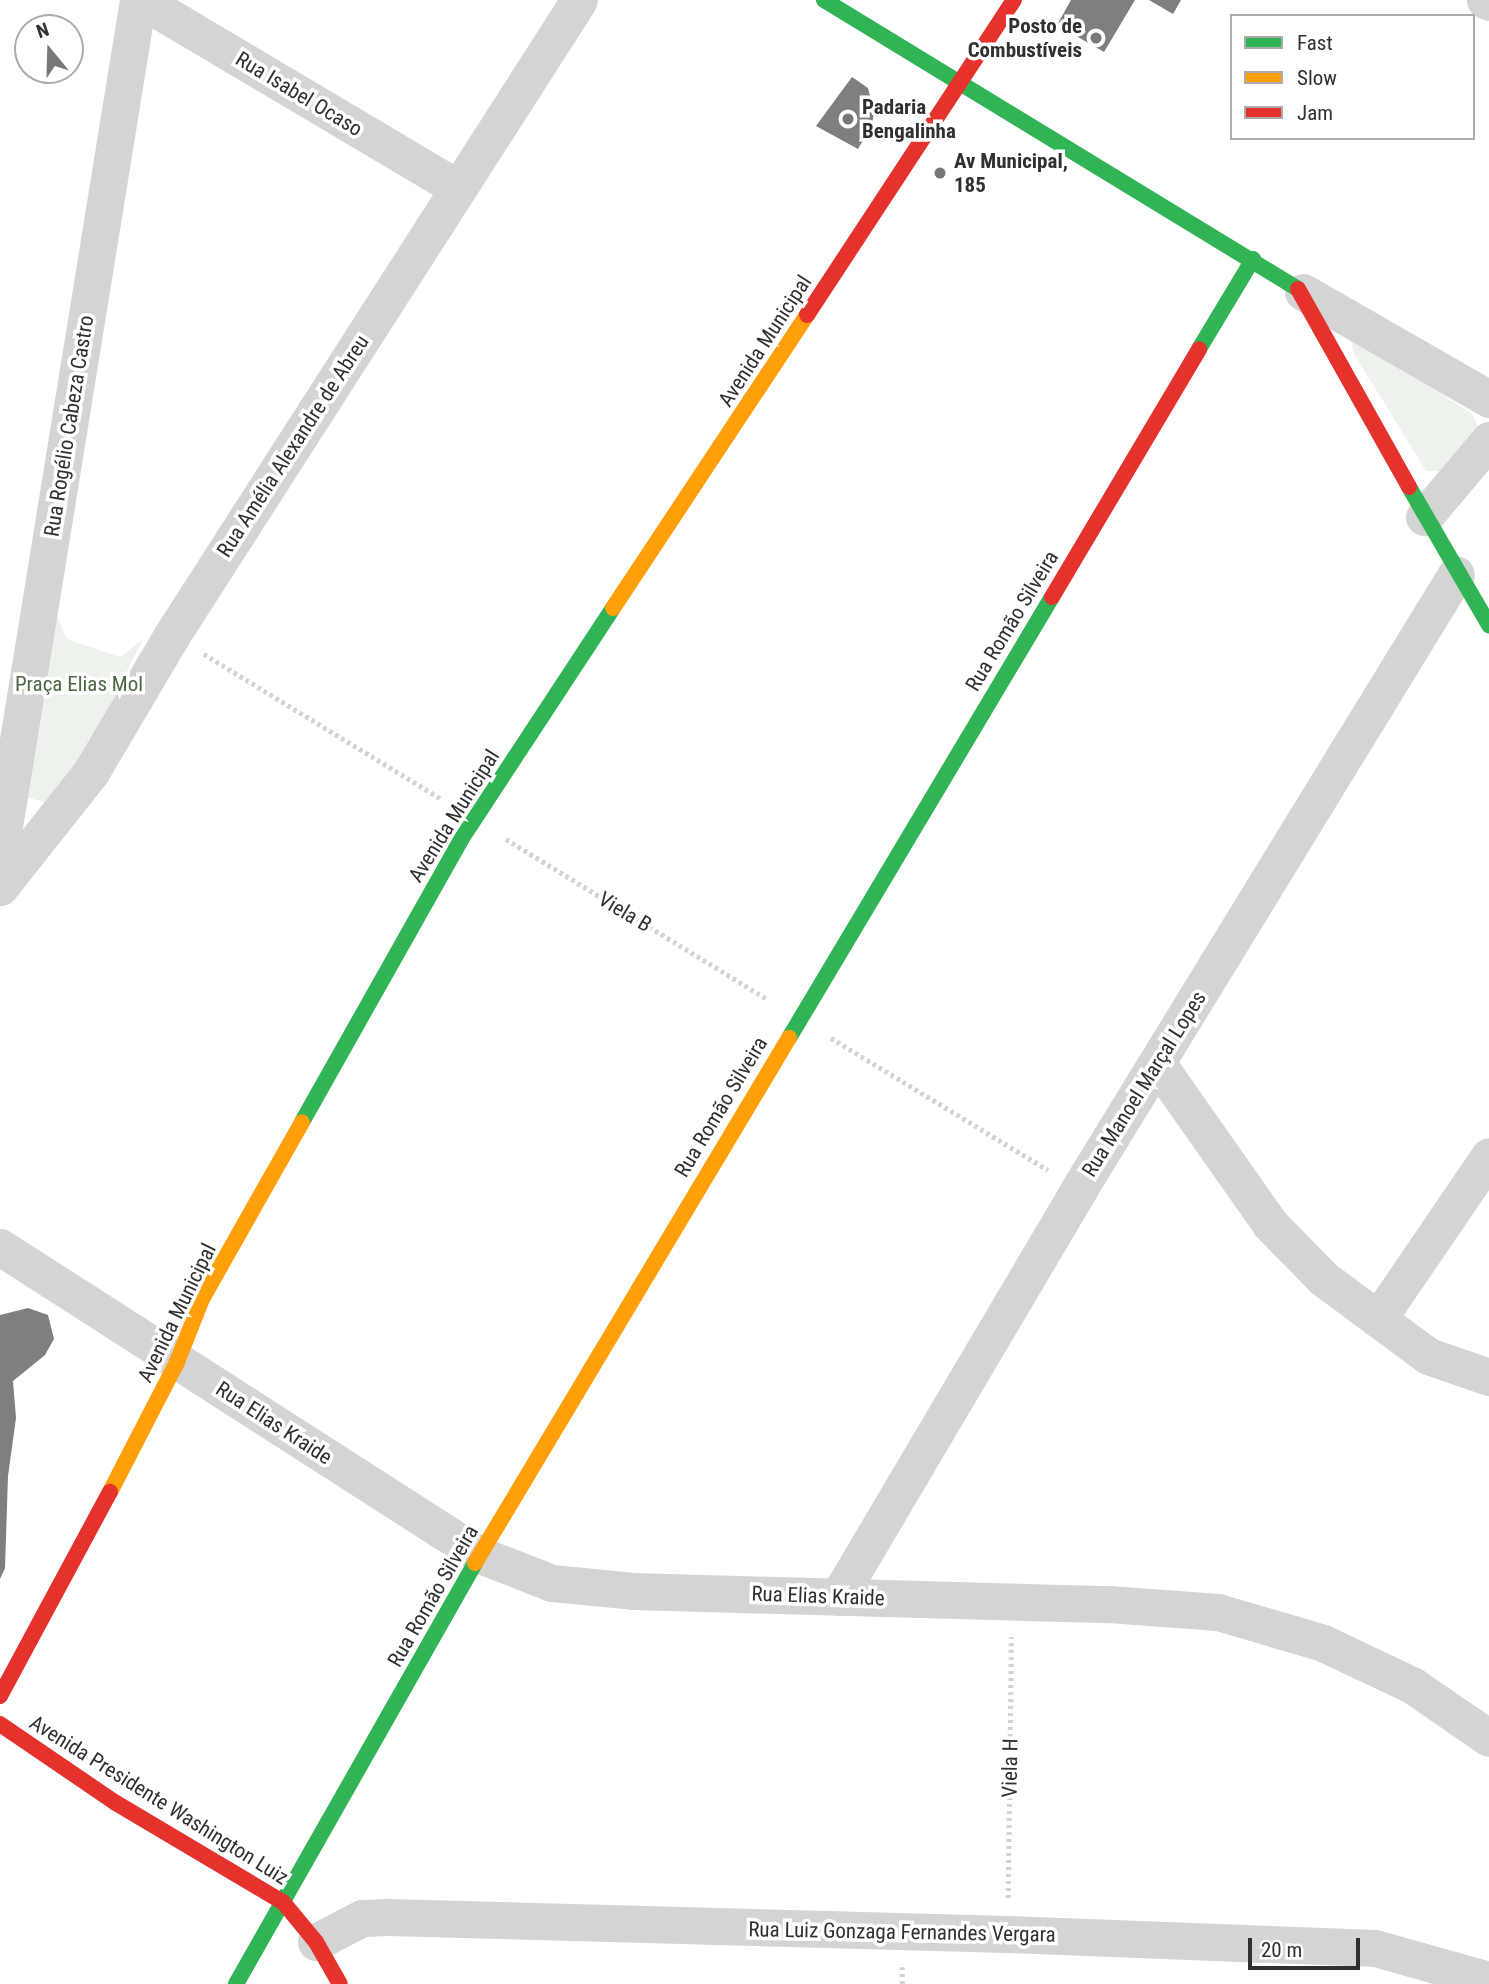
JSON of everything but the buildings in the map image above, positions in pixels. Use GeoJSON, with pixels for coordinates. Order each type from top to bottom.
{"type":"FeatureCollection","features":[{"type":"Feature","properties":{"kind":"main road"},"geometry":{"type":"LineString","coordinates":[[824,0],[959,85],[1253,259],[1303,292],[1424,517],[1489,625]]}},
{"type":"Feature","properties":{"kind":"main road","name":"Avenida Municipal"},"geometry":{"type":"LineString","coordinates":[[0,1696],[77,1558],[177,1362],[202,1299],[474,819],[1014,0]]}},
{"type":"Feature","properties":{"kind":"main road","name":"Rua Romão Silveira"},"geometry":{"type":"LineString","coordinates":[[236,1984],[480,1555],[1253,259]]}},
{"type":"Feature","properties":{"kind":"main road","name":"Avenida Presidente Washington Luiz"},"geometry":{"type":"LineString","coordinates":[[0,1724],[116,1803],[283,1902],[316,1942],[340,1984]]}},
{"type":"Feature","properties":{"kind":"street","name":"Rua Isabel Ocaso"},"geometry":{"type":"LineString","coordinates":[[139,0],[458,188]]}},
{"type":"Feature","properties":{"kind":"street","name":"Rua Rogélio Cabeza Castro"},"geometry":{"type":"LineString","coordinates":[[0,851],[139,0]]}},
{"type":"Feature","properties":{"kind":"street","name":"Rua Amélia Alexandre de Abreu"},"geometry":{"type":"LineString","coordinates":[[0,887],[91,772],[172,635],[579,0]]}},
{"type":"Feature","properties":{"kind":"street"},"geometry":{"type":"LineString","coordinates":[[1303,292],[1489,399]]}},
{"type":"Feature","properties":{"kind":"street"},"geometry":{"type":"LineString","coordinates":[[1424,517],[1489,440]]}},
{"type":"Feature","properties":{"kind":"street","name":"Rua Manoel Marçal Lopes"},"geometry":{"type":"LineString","coordinates":[[838,1597],[1079,1189],[1456,574]]}},
{"type":"Feature","properties":{"kind":"street"},"geometry":{"type":"LineString","coordinates":[[11,785],[12,807],[46,817],[62,808]]}},
{"type":"Feature","properties":{"kind":"street"},"geometry":{"type":"LineString","coordinates":[[1157,1063],[1270,1224],[1325,1279],[1428,1356],[1489,1377]]}},
{"type":"Feature","properties":{"kind":"street"},"geometry":{"type":"LineString","coordinates":[[1378,1319],[1489,1156]]}},
{"type":"Feature","properties":{"kind":"street","name":"Rua Elias Kraide"},"geometry":{"type":"LineString","coordinates":[[0,1247],[480,1555],[552,1583],[634,1591],[1109,1604],[1218,1612],[1323,1643],[1412,1685],[1489,1738]]}},
{"type":"Feature","properties":{"kind":"street","name":"Rua Luiz Gonzaga Fernandes Vergara"},"geometry":{"type":"LineString","coordinates":[[316,1942],[362,1918],[388,1917],[1008,1934],[1374,1948],[1489,1980]]}},
{"type":"Feature","properties":{"kind":"path","name":"Viela B"},"geometry":{"type":"LineString","coordinates":[[172,635],[1079,1189]]}},
{"type":"Feature","properties":{"kind":"path","name":"Viela H"},"geometry":{"type":"LineString","coordinates":[[1008,1934],[1012,1603]]}},
{"type":"Feature","properties":{"kind":"green space"},"geometry":{"type":"Polygon","coordinates":[[[1351,340],[1368,345],[1472,414],[1480,431],[1450,471],[1426,471],[1354,354],[1351,340]]]}},
{"type":"Feature","properties":{"kind":"green space","name":"Praça Elias Mol"},"geometry":{"type":"Polygon","coordinates":[[[54,610],[67,639],[120,657],[143,639],[90,746],[53,805],[23,796],[54,610]]]}},
{"type":"Feature","properties":{"kind":"traffic: fast"},"geometry":{"type":"LineString","coordinates":[[824,0],[1298,289]]}},
{"type":"Feature","properties":{"kind":"traffic: fast"},"geometry":{"type":"LineString","coordinates":[[1199,349],[1253,259]]}},
{"type":"Feature","properties":{"kind":"traffic: fast"},"geometry":{"type":"LineString","coordinates":[[1409,487],[1489,625]]}},
{"type":"Feature","properties":{"kind":"traffic: fast"},"geometry":{"type":"LineString","coordinates":[[789,1038],[1052,597]]}},
{"type":"Feature","properties":{"kind":"traffic: fast"},"geometry":{"type":"LineString","coordinates":[[302,1122],[462,838],[613,608]]}},
{"type":"Feature","properties":{"kind":"traffic: fast"},"geometry":{"type":"LineString","coordinates":[[236,1984],[475,1563]]}},
{"type":"Feature","properties":{"kind":"traffic: slow"},"geometry":{"type":"LineString","coordinates":[[613,608],[807,315]]}},
{"type":"Feature","properties":{"kind":"traffic: slow"},"geometry":{"type":"LineString","coordinates":[[475,1563],[789,1038]]}},
{"type":"Feature","properties":{"kind":"traffic: slow"},"geometry":{"type":"LineString","coordinates":[[110,1492],[177,1362],[202,1299],[302,1122]]}},
{"type":"Feature","properties":{"kind":"traffic: jam"},"geometry":{"type":"LineString","coordinates":[[807,315],[1014,0]]}},
{"type":"Feature","properties":{"kind":"traffic: jam"},"geometry":{"type":"LineString","coordinates":[[1298,289],[1409,487]]}},
{"type":"Feature","properties":{"kind":"traffic: jam"},"geometry":{"type":"LineString","coordinates":[[1052,597],[1199,349]]}},
{"type":"Feature","properties":{"kind":"traffic: jam"},"geometry":{"type":"LineString","coordinates":[[0,1696],[110,1492]]}},
{"type":"Feature","properties":{"kind":"traffic: jam"},"geometry":{"type":"LineString","coordinates":[[0,1724],[116,1803],[283,1902],[316,1942],[340,1984]]}},
{"type":"Feature","properties":{"kind":"place","name":"Posto de Combustíveis"},"geometry":{"type":"Point","coordinates":[1096,38]}},
{"type":"Feature","properties":{"kind":"place","name":"Padaria Bengalinha"},"geometry":{"type":"Point","coordinates":[848,119]}},
{"type":"Feature","properties":{"kind":"place","name":"Av Municipal, 185"},"geometry":{"type":"Point","coordinates":[940,173]}}]}
